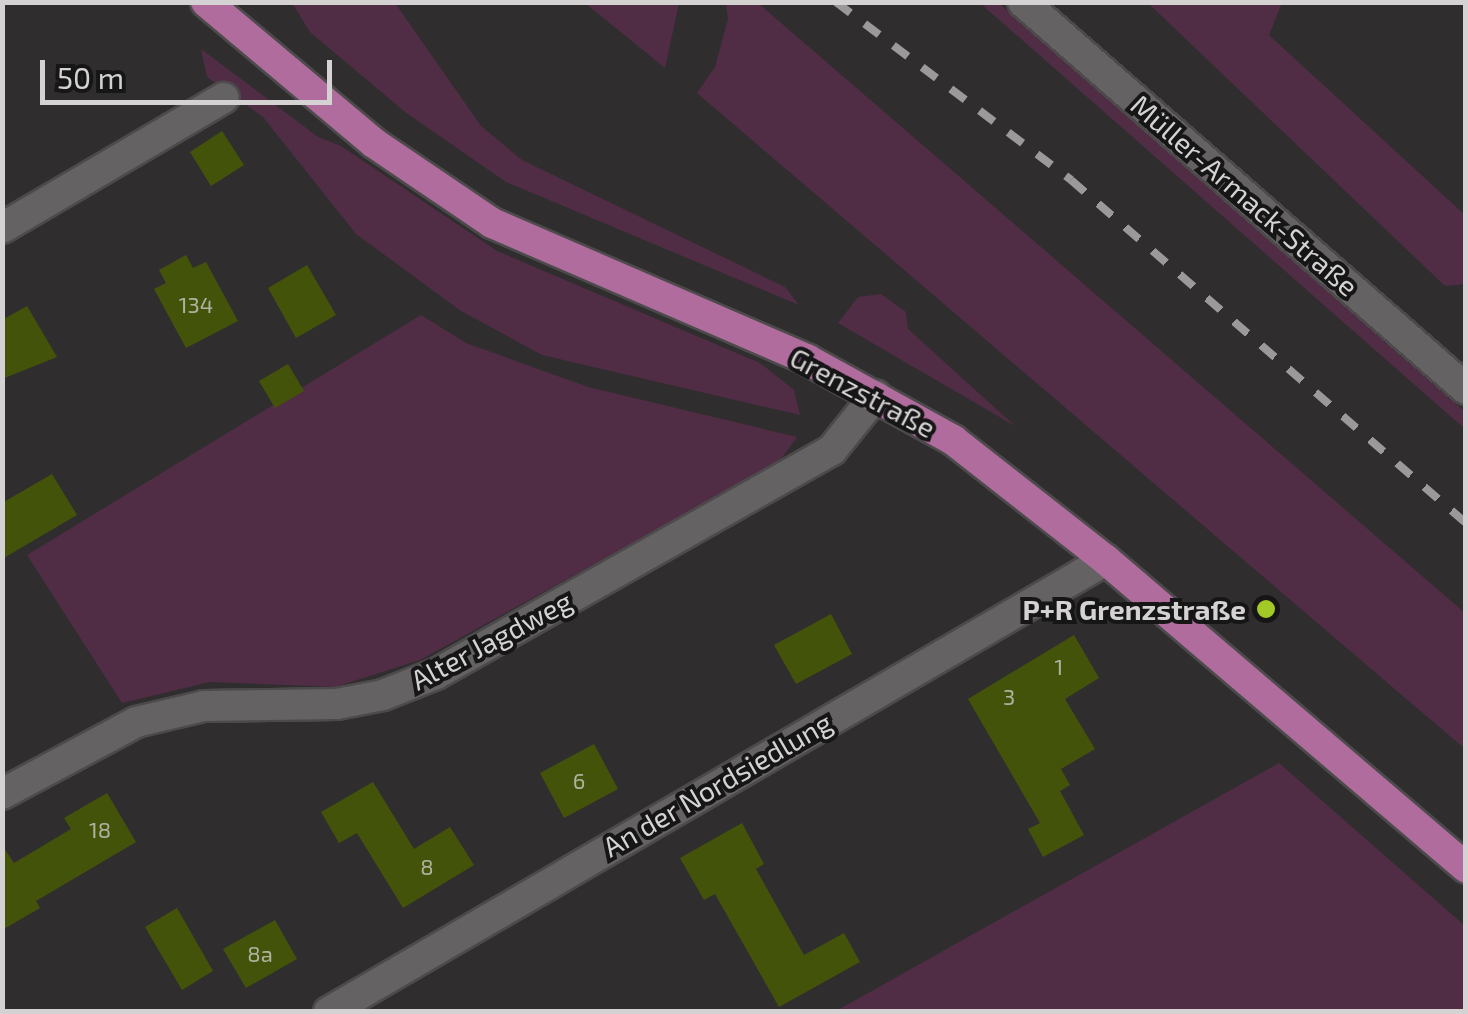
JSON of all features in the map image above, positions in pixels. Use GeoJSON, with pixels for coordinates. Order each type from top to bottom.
{"type":"FeatureCollection","features":[{"type":"Feature","properties":{"kind":"main road","name":"Grenzstraße"},"geometry":{"type":"LineString","coordinates":[[206,2],[374,143],[492,224],[876,395],[1006,478],[1466,868]]}},
{"type":"Feature","properties":{"kind":"street","name":"Müller-Armack-Straße"},"geometry":{"type":"LineString","coordinates":[[1023,2],[1466,389]]}},
{"type":"Feature","properties":{"kind":"street"},"geometry":{"type":"LineString","coordinates":[[2,228],[224,98]]}},
{"type":"Feature","properties":{"kind":"street","name":"Alter Jagdweg"},"geometry":{"type":"LineString","coordinates":[[2,794],[136,722],[204,706],[338,704],[383,695],[436,674],[832,450],[876,395]]}},
{"type":"Feature","properties":{"kind":"street","name":"An der Nordsiedlung"},"geometry":{"type":"LineString","coordinates":[[329,1012],[1106,560]]}},
{"type":"Feature","properties":{"kind":"shaded area"},"geometry":{"type":"Polygon","coordinates":[[[292,3],[395,3],[481,126],[522,160],[785,287],[799,305],[506,182],[405,112],[310,32],[292,3]]]}},
{"type":"Feature","properties":{"kind":"shaded area"},"geometry":{"type":"Polygon","coordinates":[[[585,3],[679,3],[665,68],[585,3]]]}},
{"type":"Feature","properties":{"kind":"shaded area"},"geometry":{"type":"Polygon","coordinates":[[[726,3],[758,3],[1465,613],[1465,749],[697,93],[715,67],[728,19],[726,3]]]}},
{"type":"Feature","properties":{"kind":"shaded area"},"geometry":{"type":"Polygon","coordinates":[[[980,3],[999,3],[1465,412],[1465,429],[980,3]]]}},
{"type":"Feature","properties":{"kind":"shaded area"},"geometry":{"type":"Polygon","coordinates":[[[1148,3],[1282,3],[1269,35],[1465,215],[1465,284],[1445,286],[1148,3]]]}},
{"type":"Feature","properties":{"kind":"shaded area"},"geometry":{"type":"Polygon","coordinates":[[[201,49],[318,137],[341,146],[497,251],[760,363],[794,390],[800,415],[542,355],[461,311],[356,234],[263,117],[207,77],[201,49]]]}},
{"type":"Feature","properties":{"kind":"shaded area"},"geometry":{"type":"Polygon","coordinates":[[[881,294],[906,312],[908,329],[1015,426],[838,323],[858,297],[881,294]]]}},
{"type":"Feature","properties":{"kind":"shaded area"},"geometry":{"type":"Polygon","coordinates":[[[421,315],[466,343],[588,387],[797,437],[778,463],[420,660],[335,687],[210,682],[122,703],[27,555],[421,315]]]}},
{"type":"Feature","properties":{"kind":"shaded area"},"geometry":{"type":"Polygon","coordinates":[[[1279,763],[1465,926],[1465,1011],[836,1011],[1279,763]]]}},
{"type":"Feature","properties":{"kind":"building"},"geometry":{"type":"Polygon","coordinates":[[[222,131],[244,165],[211,186],[190,152],[222,131]]]}},
{"type":"Feature","properties":{"kind":"building"},"geometry":{"type":"Polygon","coordinates":[[[186,255],[193,268],[206,262],[238,321],[186,348],[154,289],[166,283],[159,270],[186,255]]]}},
{"type":"Feature","properties":{"kind":"building"},"geometry":{"type":"Polygon","coordinates":[[[307,265],[336,315],[296,338],[268,288],[307,265]]]}},
{"type":"Feature","properties":{"kind":"building"},"geometry":{"type":"Polygon","coordinates":[[[27,306],[57,357],[2,379],[2,320],[27,306]]]}},
{"type":"Feature","properties":{"kind":"building"},"geometry":{"type":"Polygon","coordinates":[[[288,364],[304,391],[275,408],[259,381],[288,364]]]}},
{"type":"Feature","properties":{"kind":"building"},"geometry":{"type":"Polygon","coordinates":[[[52,474],[77,515],[2,559],[2,503],[52,474]]]}},
{"type":"Feature","properties":{"kind":"building"},"geometry":{"type":"Polygon","coordinates":[[[831,614],[852,654],[796,684],[774,645],[831,614]]]}},
{"type":"Feature","properties":{"kind":"building"},"geometry":{"type":"Polygon","coordinates":[[[1074,635],[1099,678],[1065,699],[1095,749],[1061,769],[1070,785],[1060,791],[1084,835],[1043,857],[1028,829],[1040,823],[968,699],[1074,635]]]}},
{"type":"Feature","properties":{"kind":"building"},"geometry":{"type":"Polygon","coordinates":[[[594,744],[618,789],[564,818],[540,773],[594,744]]]}},
{"type":"Feature","properties":{"kind":"building"},"geometry":{"type":"Polygon","coordinates":[[[373,782],[414,849],[450,827],[474,865],[403,908],[357,833],[339,843],[321,812],[373,782]]]}},
{"type":"Feature","properties":{"kind":"building"},"geometry":{"type":"Polygon","coordinates":[[[107,793],[136,842],[36,901],[40,908],[2,930],[2,845],[14,863],[71,829],[64,818],[107,793]]]}},
{"type":"Feature","properties":{"kind":"building"},"geometry":{"type":"Polygon","coordinates":[[[742,823],[764,864],[756,869],[804,955],[844,933],[860,962],[779,1007],[715,894],[704,900],[680,858],[742,823]]]}},
{"type":"Feature","properties":{"kind":"building"},"geometry":{"type":"Polygon","coordinates":[[[177,908],[213,971],[182,990],[145,927],[177,908]]]}},
{"type":"Feature","properties":{"kind":"building"},"geometry":{"type":"Polygon","coordinates":[[[275,920],[297,959],[246,988],[223,949],[275,920]]]}},
{"type":"Feature","properties":{"kind":"railway"},"geometry":{"type":"LineString","coordinates":[[836,2],[1071,180],[1466,523]]}},
{"type":"Feature","properties":{"kind":"place","name":"P+R Grenzstraße"},"geometry":{"type":"Point","coordinates":[1266,609]}}]}
